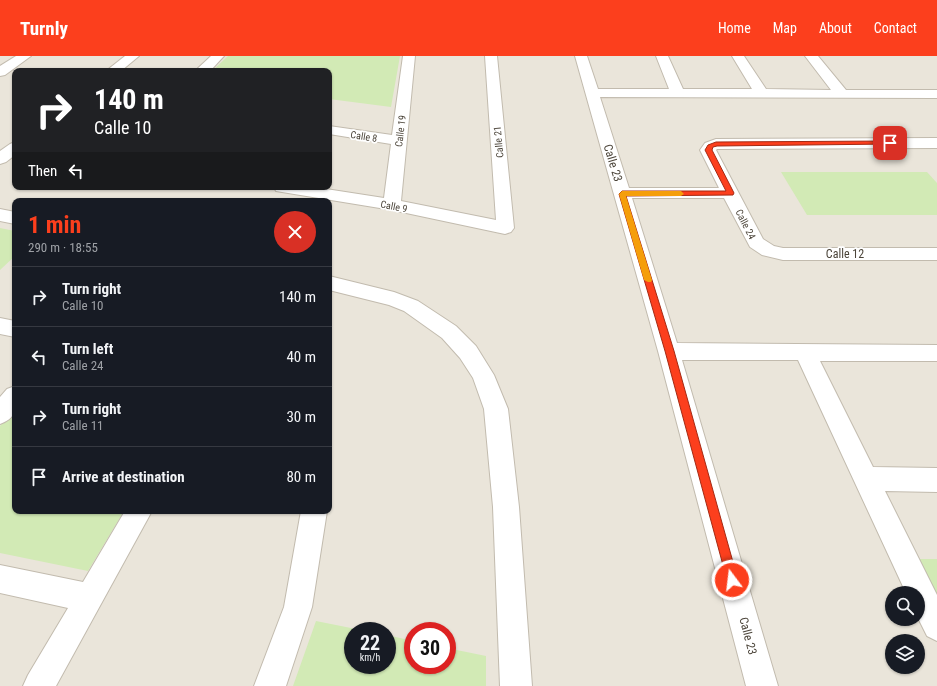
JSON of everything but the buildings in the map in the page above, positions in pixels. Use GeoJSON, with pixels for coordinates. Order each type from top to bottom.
{"type":"FeatureCollection","features":[{"type":"Feature","properties":{"kind":"street"},"geometry":{"type":"LineString","coordinates":[[0,72],[25,56]]}},
{"type":"Feature","properties":{"kind":"street"},"geometry":{"type":"LineString","coordinates":[[117,68],[133,56]]}},
{"type":"Feature","properties":{"kind":"street"},"geometry":{"type":"LineString","coordinates":[[205,68],[218,56]]}},
{"type":"Feature","properties":{"kind":"street","name":"Calle 19"},"geometry":{"type":"LineString","coordinates":[[392,205],[409,56]]}},
{"type":"Feature","properties":{"kind":"street","name":"Calle 21"},"geometry":{"type":"LineString","coordinates":[[491,56],[505,228]]}},
{"type":"Feature","properties":{"kind":"street","name":"Calle 23"},"geometry":{"type":"LineString","coordinates":[[581,56],[669,351],[762,686]]}},
{"type":"Feature","properties":{"kind":"street"},"geometry":{"type":"LineString","coordinates":[[662,56],[678,93]]}},
{"type":"Feature","properties":{"kind":"street"},"geometry":{"type":"LineString","coordinates":[[738,56],[761,93]]}},
{"type":"Feature","properties":{"kind":"street"},"geometry":{"type":"LineString","coordinates":[[811,56],[842,94]]}},
{"type":"Feature","properties":{"kind":"street"},"geometry":{"type":"LineString","coordinates":[[592,93],[937,94]]}},
{"type":"Feature","properties":{"kind":"street","name":"Calle 8"},"geometry":{"type":"LineString","coordinates":[[332,130],[399,141]]}},
{"type":"Feature","properties":{"kind":"street","name":"Calle 24"},"geometry":{"type":"LineString","coordinates":[[756,243],[708,150],[710,146],[716,144],[937,143]]}},
{"type":"Feature","properties":{"kind":"street"},"geometry":{"type":"LineString","coordinates":[[0,159],[12,149]]}},
{"type":"Feature","properties":{"kind":"street","name":"Calle 9"},"geometry":{"type":"LineString","coordinates":[[300,190],[392,205],[505,228]]}},
{"type":"Feature","properties":{"kind":"street"},"geometry":{"type":"LineString","coordinates":[[622,194],[731,193]]}},
{"type":"Feature","properties":{"kind":"street"},"geometry":{"type":"LineString","coordinates":[[0,215],[12,217]]}},
{"type":"Feature","properties":{"kind":"street","name":"Calle 12"},"geometry":{"type":"LineString","coordinates":[[756,243],[769,251],[783,254],[937,254]]}},
{"type":"Feature","properties":{"kind":"street"},"geometry":{"type":"LineString","coordinates":[[332,284],[394,299],[411,306],[449,332],[468,352],[483,375],[496,409],[506,507],[516,686]]}},
{"type":"Feature","properties":{"kind":"street"},"geometry":{"type":"LineString","coordinates":[[0,326],[12,328]]}},
{"type":"Feature","properties":{"kind":"street"},"geometry":{"type":"LineString","coordinates":[[669,351],[937,353]]}},
{"type":"Feature","properties":{"kind":"street"},"geometry":{"type":"LineString","coordinates":[[805,352],[937,626]]}},
{"type":"Feature","properties":{"kind":"street"},"geometry":{"type":"LineString","coordinates":[[0,414],[12,400]]}},
{"type":"Feature","properties":{"kind":"street"},"geometry":{"type":"LineString","coordinates":[[866,479],[937,480]]}},
{"type":"Feature","properties":{"kind":"street"},"geometry":{"type":"LineString","coordinates":[[39,686],[137,514]]}},
{"type":"Feature","properties":{"kind":"street"},"geometry":{"type":"LineString","coordinates":[[270,686],[298,607],[314,514]]}},
{"type":"Feature","properties":{"kind":"street"},"geometry":{"type":"LineString","coordinates":[[0,579],[90,598]]}},
{"type":"Feature","properties":{"kind":"shaded area"},"geometry":{"type":"Polygon","coordinates":[[[0,56],[937,56],[937,686],[0,686],[0,56]]]}},
{"type":"Feature","properties":{"kind":"green space"},"geometry":{"type":"Polygon","coordinates":[[[228,56],[400,56],[391,107],[332,99],[332,68],[215,68],[228,56]]]}},
{"type":"Feature","properties":{"kind":"green space"},"geometry":{"type":"Polygon","coordinates":[[[781,172],[927,172],[937,183],[937,215],[807,215],[781,172]]]}},
{"type":"Feature","properties":{"kind":"green space"},"geometry":{"type":"Polygon","coordinates":[[[0,228],[12,230],[12,259],[0,270],[0,228]]]}},
{"type":"Feature","properties":{"kind":"green space"},"geometry":{"type":"Polygon","coordinates":[[[12,412],[12,514],[122,514],[88,571],[0,553],[0,426],[12,412]]]}},
{"type":"Feature","properties":{"kind":"green space"},"geometry":{"type":"Polygon","coordinates":[[[914,559],[937,559],[937,605],[914,559]]]}},
{"type":"Feature","properties":{"kind":"green space"},"geometry":{"type":"Polygon","coordinates":[[[316,621],[344,627],[344,674],[396,674],[396,637],[404,639],[404,674],[456,674],[456,650],[486,656],[486,686],[293,686],[316,621]]]}},
{"type":"Feature","properties":{"kind":"slow traffic"},"geometry":{"type":"LineString","coordinates":[[648,280],[622,194],[681,194]]}},
{"type":"Feature","properties":{"kind":"route"},"geometry":{"type":"LineString","coordinates":[[732,580],[669,351],[622,194],[731,193],[708,150],[710,146],[716,144],[890,143]]}}]}
